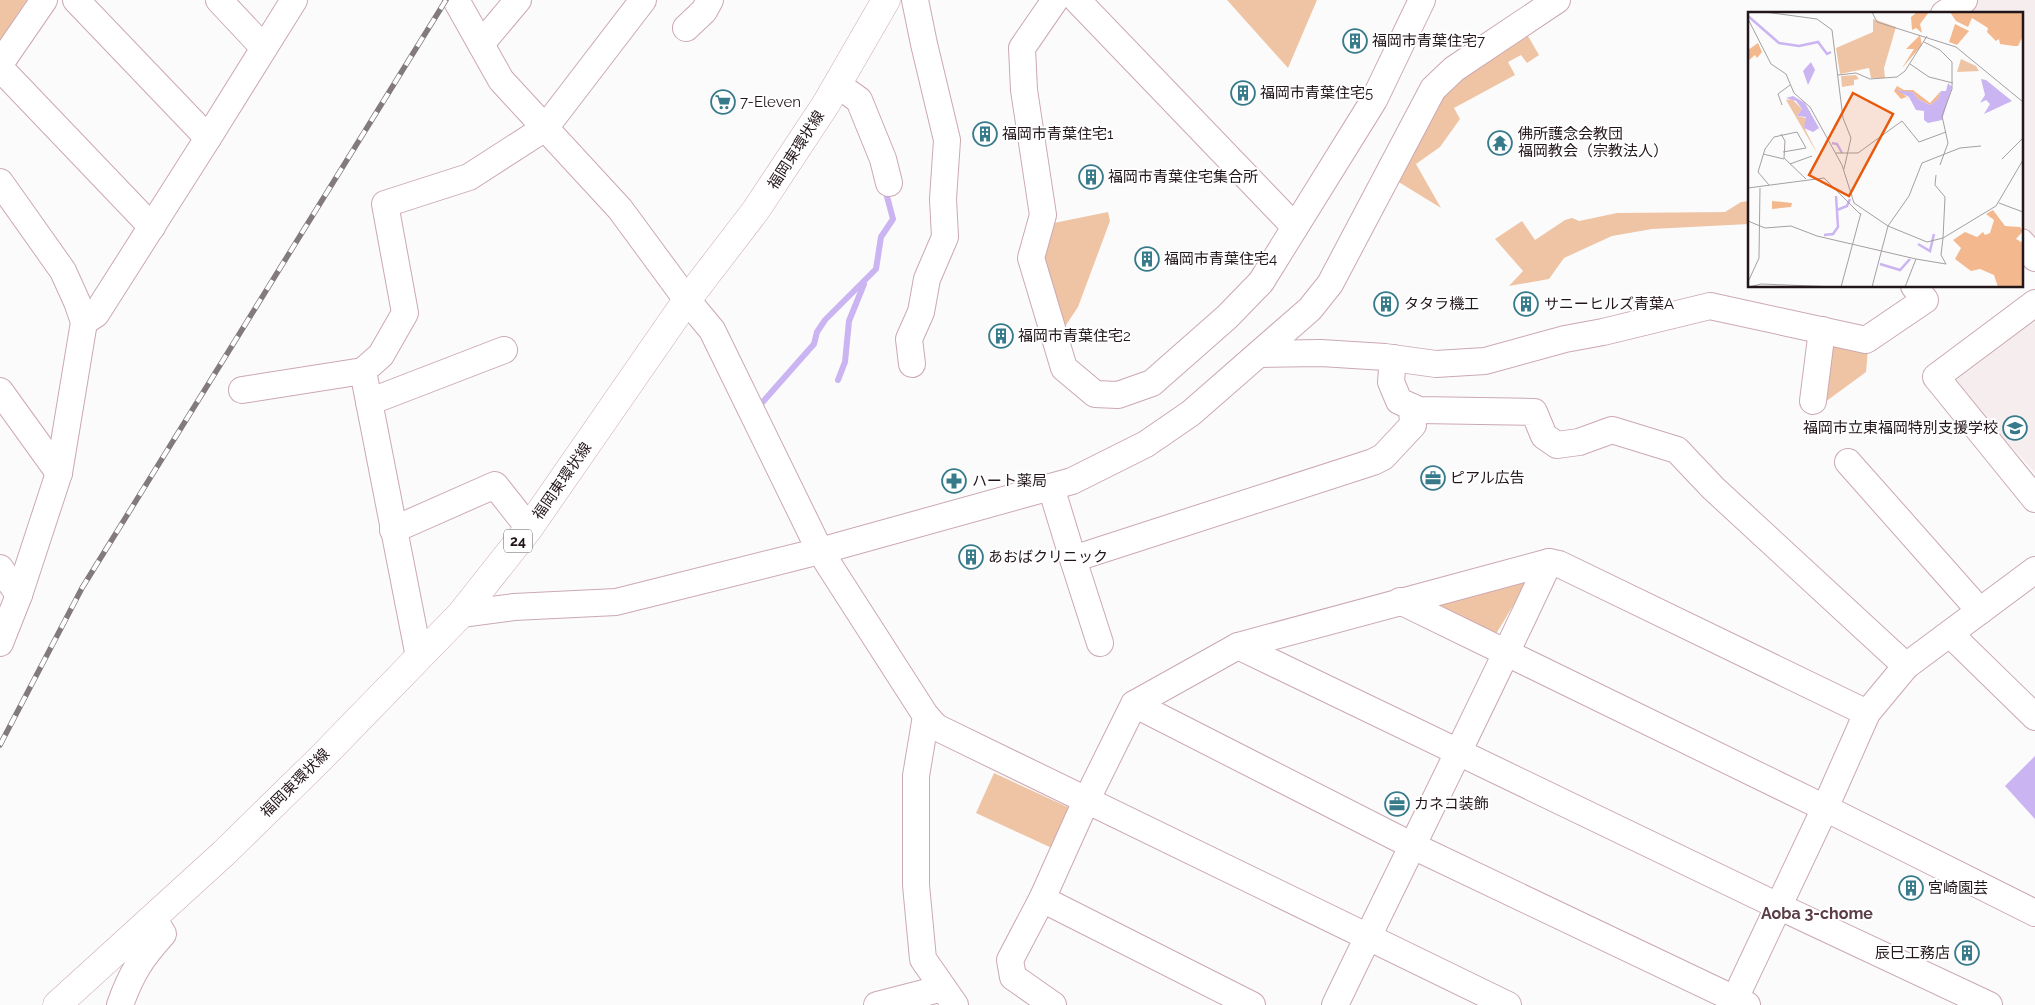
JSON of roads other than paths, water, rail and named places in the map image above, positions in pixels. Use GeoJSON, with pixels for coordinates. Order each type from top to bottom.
{"type":"FeatureCollection","features":[{"type":"Feature","properties":{"kind":"main road","name":"福岡東環状線"},"geometry":{"type":"LineString","coordinates":[[57,1005],[278,801],[461,614],[528,528],[687,300],[756,210],[838,85],[886,0]]}},
{"type":"Feature","properties":{"kind":"street"},"geometry":{"type":"LineString","coordinates":[[0,64],[44,0]]}},
{"type":"Feature","properties":{"kind":"street"},"geometry":{"type":"LineString","coordinates":[[76,0],[208,138]]}},
{"type":"Feature","properties":{"kind":"street"},"geometry":{"type":"LineString","coordinates":[[219,0],[263,47]]}},
{"type":"Feature","properties":{"kind":"street"},"geometry":{"type":"LineString","coordinates":[[84,322],[96,314],[294,0]]}},
{"type":"Feature","properties":{"kind":"street"},"geometry":{"type":"LineString","coordinates":[[456,0],[501,80],[620,209],[687,300],[712,330],[820,551],[926,716],[936,727],[1508,1005]]}},
{"type":"Feature","properties":{"kind":"street"},"geometry":{"type":"LineString","coordinates":[[481,44],[518,0]]}},
{"type":"Feature","properties":{"kind":"street"},"geometry":{"type":"LineString","coordinates":[[242,390],[363,371],[381,355],[405,313],[385,204],[469,177],[545,128],[642,0]]}},
{"type":"Feature","properties":{"kind":"street"},"geometry":{"type":"LineString","coordinates":[[686,28],[704,11],[710,0]]}},
{"type":"Feature","properties":{"kind":"street"},"geometry":{"type":"LineString","coordinates":[[912,364],[909,339],[921,312],[927,279],[945,237],[943,199],[947,140],[924,44],[916,0]]}},
{"type":"Feature","properties":{"kind":"street"},"geometry":{"type":"LineString","coordinates":[[1055,0],[1022,48],[1024,90],[1043,215],[1031,258],[1064,368],[1096,394],[1118,395],[1152,383],[1227,317],[1261,282],[1374,100],[1422,0]]}},
{"type":"Feature","properties":{"kind":"street"},"geometry":{"type":"LineString","coordinates":[[1077,0],[1295,227]]}},
{"type":"Feature","properties":{"kind":"street"},"geometry":{"type":"LineString","coordinates":[[461,614],[514,607],[616,602],[820,551],[1072,481],[1146,444],[1191,413],[1310,309],[1330,284],[1433,89],[1454,69],[1557,0]]}},
{"type":"Feature","properties":{"kind":"street"},"geometry":{"type":"LineString","coordinates":[[1947,12],[1964,0]]}},
{"type":"Feature","properties":{"kind":"street"},"geometry":{"type":"LineString","coordinates":[[0,68],[152,227]]}},
{"type":"Feature","properties":{"kind":"street"},"geometry":{"type":"LineString","coordinates":[[838,85],[859,100],[883,159],[889,183]]}},
{"type":"Feature","properties":{"kind":"street"},"geometry":{"type":"LineString","coordinates":[[0,182],[63,271],[84,322],[59,473],[19,595],[0,643]]}},
{"type":"Feature","properties":{"kind":"street"},"geometry":{"type":"LineString","coordinates":[[2022,243],[2035,258]]}},
{"type":"Feature","properties":{"kind":"street"},"geometry":{"type":"LineString","coordinates":[[1259,354],[1320,353],[1393,358],[1436,364],[1485,361],[1565,339],[1603,332],[1710,306],[1866,340],[1925,300],[1916,288]]}},
{"type":"Feature","properties":{"kind":"street"},"geometry":{"type":"LineString","coordinates":[[2035,303],[1936,377],[2035,499]]}},
{"type":"Feature","properties":{"kind":"street"},"geometry":{"type":"LineString","coordinates":[[1813,401],[1822,330]]}},
{"type":"Feature","properties":{"kind":"street"},"geometry":{"type":"LineString","coordinates":[[369,402],[504,350]]}},
{"type":"Feature","properties":{"kind":"street"},"geometry":{"type":"LineString","coordinates":[[1393,358],[1391,382],[1399,401],[1419,410],[1534,412],[1544,436],[1557,445],[1580,442],[1612,430],[1677,450],[1713,488],[1906,666]]}},
{"type":"Feature","properties":{"kind":"street"},"geometry":{"type":"LineString","coordinates":[[363,371],[419,658]]}},
{"type":"Feature","properties":{"kind":"street"},"geometry":{"type":"LineString","coordinates":[[0,391],[59,473]]}},
{"type":"Feature","properties":{"kind":"street"},"geometry":{"type":"LineString","coordinates":[[1073,559],[1373,462],[1383,457],[1413,425],[1412,407]]}},
{"type":"Feature","properties":{"kind":"street"},"geometry":{"type":"LineString","coordinates":[[1848,462],[1980,611]]}},
{"type":"Feature","properties":{"kind":"street"},"geometry":{"type":"LineString","coordinates":[[393,530],[495,485],[528,528]]}},
{"type":"Feature","properties":{"kind":"street"},"geometry":{"type":"LineString","coordinates":[[1051,487],[1100,643]]}},
{"type":"Feature","properties":{"kind":"street"},"geometry":{"type":"LineString","coordinates":[[1053,1005],[1013,977],[1010,960],[1042,899],[1086,801],[1134,704],[1238,646],[1549,562],[1559,564],[1866,713]]}},
{"type":"Feature","properties":{"kind":"street"},"geometry":{"type":"LineString","coordinates":[[1335,1005],[1549,562]]}},
{"type":"Feature","properties":{"kind":"street"},"geometry":{"type":"LineString","coordinates":[[0,568],[19,595]]}},
{"type":"Feature","properties":{"kind":"street"},"geometry":{"type":"LineString","coordinates":[[1134,704],[1412,845],[1738,1003],[1778,906],[1866,713],[1906,666],[2035,570]]}},
{"type":"Feature","properties":{"kind":"street"},"geometry":{"type":"LineString","coordinates":[[1400,601],[2035,913]]}},
{"type":"Feature","properties":{"kind":"street"},"geometry":{"type":"LineString","coordinates":[[1950,634],[2035,717]]}},
{"type":"Feature","properties":{"kind":"street"},"geometry":{"type":"LineString","coordinates":[[1238,646],[1778,906],[1989,1005]]}},
{"type":"Feature","properties":{"kind":"street"},"geometry":{"type":"LineString","coordinates":[[877,1005],[949,996],[923,958],[916,886],[916,776],[926,716]]}},
{"type":"Feature","properties":{"kind":"street"},"geometry":{"type":"LineString","coordinates":[[1042,899],[1252,1005]]}},
{"type":"Feature","properties":{"kind":"street"},"geometry":{"type":"LineString","coordinates":[[120,1005],[130,977],[148,950],[163,934],[153,918]]}},
{"type":"Feature","properties":{"kind":"waterway"},"geometry":{"type":"LineString","coordinates":[[760,405],[814,344],[817,332],[825,320],[876,269],[881,237],[893,219],[885,189]]}},
{"type":"Feature","properties":{"kind":"waterway"},"geometry":{"type":"LineString","coordinates":[[838,380],[845,362],[849,321],[864,284]]}},
{"type":"Feature","properties":{"kind":"railway"},"geometry":{"type":"LineString","coordinates":[[0,745],[82,588],[446,0]]}},
{"type":"Feature","properties":{"kind":"place","name":"福岡市青葉住宅7"},"geometry":{"type":"Point","coordinates":[1355,41]}},
{"type":"Feature","properties":{"kind":"place","name":"福岡市青葉住宅5"},"geometry":{"type":"Point","coordinates":[1243,93]}},
{"type":"Feature","properties":{"kind":"place","name":"7-Eleven"},"geometry":{"type":"Point","coordinates":[723,102]}},
{"type":"Feature","properties":{"kind":"place","name":"福岡市青葉住宅1"},"geometry":{"type":"Point","coordinates":[985,134]}},
{"type":"Feature","properties":{"kind":"place","name":"佛所護念会教団 福岡教会（宗教法人）"},"geometry":{"type":"Point","coordinates":[1500,143]}},
{"type":"Feature","properties":{"kind":"place","name":"福岡市青葉住宅集合所"},"geometry":{"type":"Point","coordinates":[1091,177]}},
{"type":"Feature","properties":{"kind":"place","name":"福岡市青葉住宅4"},"geometry":{"type":"Point","coordinates":[1147,259]}},
{"type":"Feature","properties":{"kind":"place","name":"タタラ機工"},"geometry":{"type":"Point","coordinates":[1386,304]}},
{"type":"Feature","properties":{"kind":"place","name":"サニーヒルズ青葉A"},"geometry":{"type":"Point","coordinates":[1526,304]}},
{"type":"Feature","properties":{"kind":"place","name":"福岡市青葉住宅2"},"geometry":{"type":"Point","coordinates":[1001,336]}},
{"type":"Feature","properties":{"kind":"place","name":"福岡市立東福岡特別支援学校"},"geometry":{"type":"Point","coordinates":[2015,428]}},
{"type":"Feature","properties":{"kind":"place","name":"ピアル広告"},"geometry":{"type":"Point","coordinates":[1433,478]}},
{"type":"Feature","properties":{"kind":"place","name":"ハート薬局"},"geometry":{"type":"Point","coordinates":[954,481]}},
{"type":"Feature","properties":{"kind":"place","name":"あおばクリニック"},"geometry":{"type":"Point","coordinates":[971,557]}},
{"type":"Feature","properties":{"kind":"place","name":"カネコ装飾"},"geometry":{"type":"Point","coordinates":[1397,804]}},
{"type":"Feature","properties":{"kind":"place","name":"宮崎園芸"},"geometry":{"type":"Point","coordinates":[1911,888]}},
{"type":"Feature","properties":{"kind":"place","name":"辰巳工務店"},"geometry":{"type":"Point","coordinates":[1967,953]}},
{"type":"Feature","properties":{"kind":"district","name":"Aoba 3-chome"},"geometry":{"type":"Point","coordinates":[1817,913]}}]}
